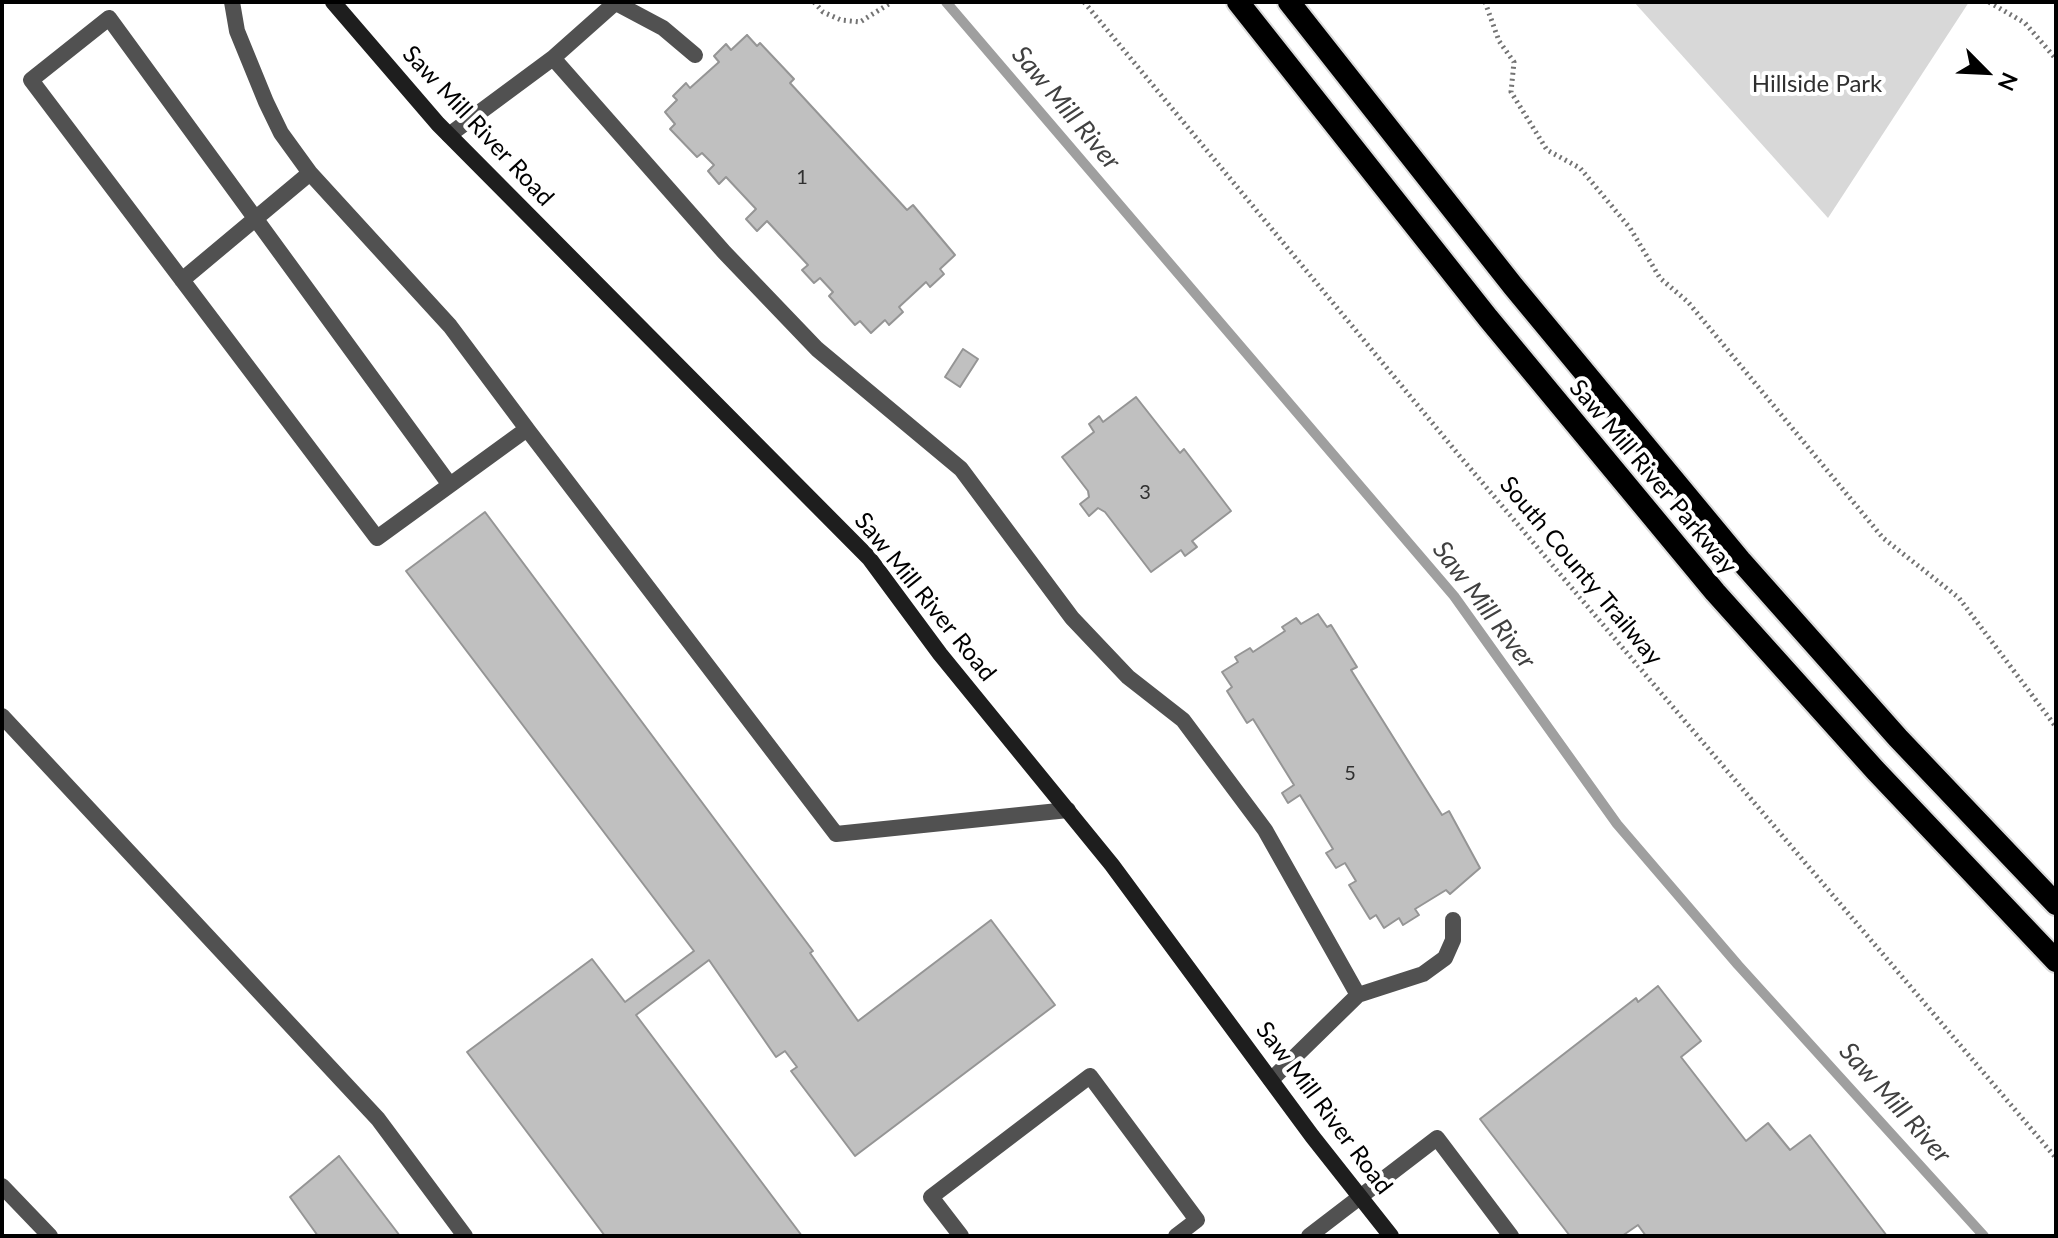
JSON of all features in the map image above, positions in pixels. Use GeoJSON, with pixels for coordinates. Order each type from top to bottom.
{"type":"FeatureCollection","features":[{"type":"Feature","properties":{"kind":"highway","name":"Saw Mill River Parkway"},"geometry":{"type":"LineString","coordinates":[[1238,2],[1413,225],[1677,547],[1875,770],[2056,961]]}},
{"type":"Feature","properties":{"kind":"highway","name":"Saw Mill River Parkway"},"geometry":{"type":"LineString","coordinates":[[1289,2],[1503,274],[1740,560],[1898,738],[2056,904]]}},
{"type":"Feature","properties":{"kind":"main road","name":"Saw Mill River Road"},"geometry":{"type":"LineString","coordinates":[[333,2],[449,135],[869,558],[940,654],[1068,810],[1391,1236]]}},
{"type":"Feature","properties":{"kind":"lane"},"geometry":{"type":"LineString","coordinates":[[232,2],[237,31],[261,91],[281,133],[310,173],[450,326],[836,834],[1068,810]]}},
{"type":"Feature","properties":{"kind":"lane"},"geometry":{"type":"LineString","coordinates":[[449,135],[553,58],[616,2],[663,28],[695,55]]}},
{"type":"Feature","properties":{"kind":"lane"},"geometry":{"type":"LineString","coordinates":[[450,485],[109,18],[31,80],[377,538],[450,485],[527,429]]}},
{"type":"Feature","properties":{"kind":"lane"},"geometry":{"type":"LineString","coordinates":[[553,58],[724,252],[817,349],[961,469],[1072,618],[1128,677],[1183,720],[1265,830],[1358,995]]}},
{"type":"Feature","properties":{"kind":"lane"},"geometry":{"type":"LineString","coordinates":[[182,280],[258,220],[310,173]]}},
{"type":"Feature","properties":{"kind":"lane"},"geometry":{"type":"LineString","coordinates":[[2,716],[378,1119],[465,1236]]}},
{"type":"Feature","properties":{"kind":"lane"},"geometry":{"type":"LineString","coordinates":[[1271,1080],[1358,995],[1423,974],[1445,958],[1453,940],[1453,920]]}},
{"type":"Feature","properties":{"kind":"lane"},"geometry":{"type":"LineString","coordinates":[[961,1236],[931,1197],[1090,1076],[1197,1220],[1176,1236]]}},
{"type":"Feature","properties":{"kind":"lane"},"geometry":{"type":"LineString","coordinates":[[1309,1236],[1437,1138],[1511,1236]]}},
{"type":"Feature","properties":{"kind":"lane"},"geometry":{"type":"LineString","coordinates":[[2,1186],[50,1236]]}},
{"type":"Feature","properties":{"kind":"path"},"geometry":{"type":"LineString","coordinates":[[814,2],[823,12],[841,20],[860,22],[892,2]]}},
{"type":"Feature","properties":{"kind":"path","name":"South County Trailway"},"geometry":{"type":"LineString","coordinates":[[1084,2],[1458,454],[2056,1158]]}},
{"type":"Feature","properties":{"kind":"path"},"geometry":{"type":"LineString","coordinates":[[1485,2],[1499,41],[1514,62],[1511,92],[1547,150],[1580,168],[1630,228],[1660,278],[1688,302],[1883,538],[1959,598],[2056,727]]}},
{"type":"Feature","properties":{"kind":"path"},"geometry":{"type":"LineString","coordinates":[[1989,2],[2025,23],[2056,59]]}},
{"type":"Feature","properties":{"kind":"green space","name":"Hillside Park"},"geometry":{"type":"Polygon","coordinates":[[[1634,2],[1969,2],[1828,218],[1634,2]]]}},
{"type":"Feature","properties":{"kind":"building"},"geometry":{"type":"Polygon","coordinates":[[[747,35],[757,46],[760,43],[794,79],[790,83],[907,210],[913,205],[955,255],[940,269],[944,274],[930,287],[926,282],[899,307],[903,312],[889,325],[885,320],[871,333],[860,321],[855,325],[829,296],[833,292],[820,278],[814,283],[802,270],[808,265],[767,221],[757,231],[746,219],[756,209],[726,177],[719,184],[708,171],[714,165],[702,153],[697,157],[670,129],[675,124],[665,112],[677,100],[673,96],[686,83],[690,88],[719,62],[714,56],[726,44],[731,50],[747,35]]]}},
{"type":"Feature","properties":{"kind":"building"},"geometry":{"type":"Polygon","coordinates":[[[963,349],[978,359],[960,387],[945,377],[963,349]]]}},
{"type":"Feature","properties":{"kind":"building"},"geometry":{"type":"Polygon","coordinates":[[[1136,397],[1180,453],[1184,449],[1231,511],[1192,541],[1197,547],[1185,556],[1181,550],[1151,572],[1105,512],[1098,508],[1089,516],[1080,504],[1089,497],[1088,491],[1062,457],[1094,432],[1089,424],[1099,416],[1103,422],[1136,397]]]}},
{"type":"Feature","properties":{"kind":"building"},"geometry":{"type":"Polygon","coordinates":[[[485,512],[813,951],[810,953],[858,1021],[991,920],[1055,1005],[855,1156],[791,1071],[797,1067],[785,1051],[776,1057],[709,960],[636,1015],[802,1236],[605,1236],[467,1052],[592,959],[625,1002],[694,951],[406,571],[485,512]]]}},
{"type":"Feature","properties":{"kind":"building"},"geometry":{"type":"Polygon","coordinates":[[[1318,614],[1327,627],[1331,625],[1357,667],[1351,670],[1442,815],[1449,811],[1480,868],[1450,894],[1446,890],[1415,909],[1419,915],[1403,925],[1399,918],[1384,928],[1376,915],[1370,919],[1349,885],[1356,881],[1345,863],[1336,868],[1326,853],[1333,849],[1300,795],[1288,803],[1282,793],[1294,785],[1253,719],[1247,723],[1227,691],[1232,687],[1222,672],[1238,662],[1235,657],[1250,648],[1253,652],[1285,631],[1282,627],[1296,618],[1301,624],[1318,614]]]}},
{"type":"Feature","properties":{"kind":"building"},"geometry":{"type":"Polygon","coordinates":[[[1658,986],[1701,1041],[1681,1057],[1746,1141],[1768,1123],[1790,1150],[1810,1135],[1887,1236],[1646,1236],[1638,1225],[1622,1236],[1570,1236],[1480,1119],[1636,998],[1638,1002],[1658,986]]]}},
{"type":"Feature","properties":{"kind":"building"},"geometry":{"type":"Polygon","coordinates":[[[339,1156],[400,1236],[318,1236],[290,1197],[339,1156]]]}},
{"type":"Feature","properties":{"kind":"waterway","name":"Saw Mill River"},"geometry":{"type":"LineString","coordinates":[[946,2],[1454,596],[1617,824],[1738,965],[1984,1236]]}}]}
